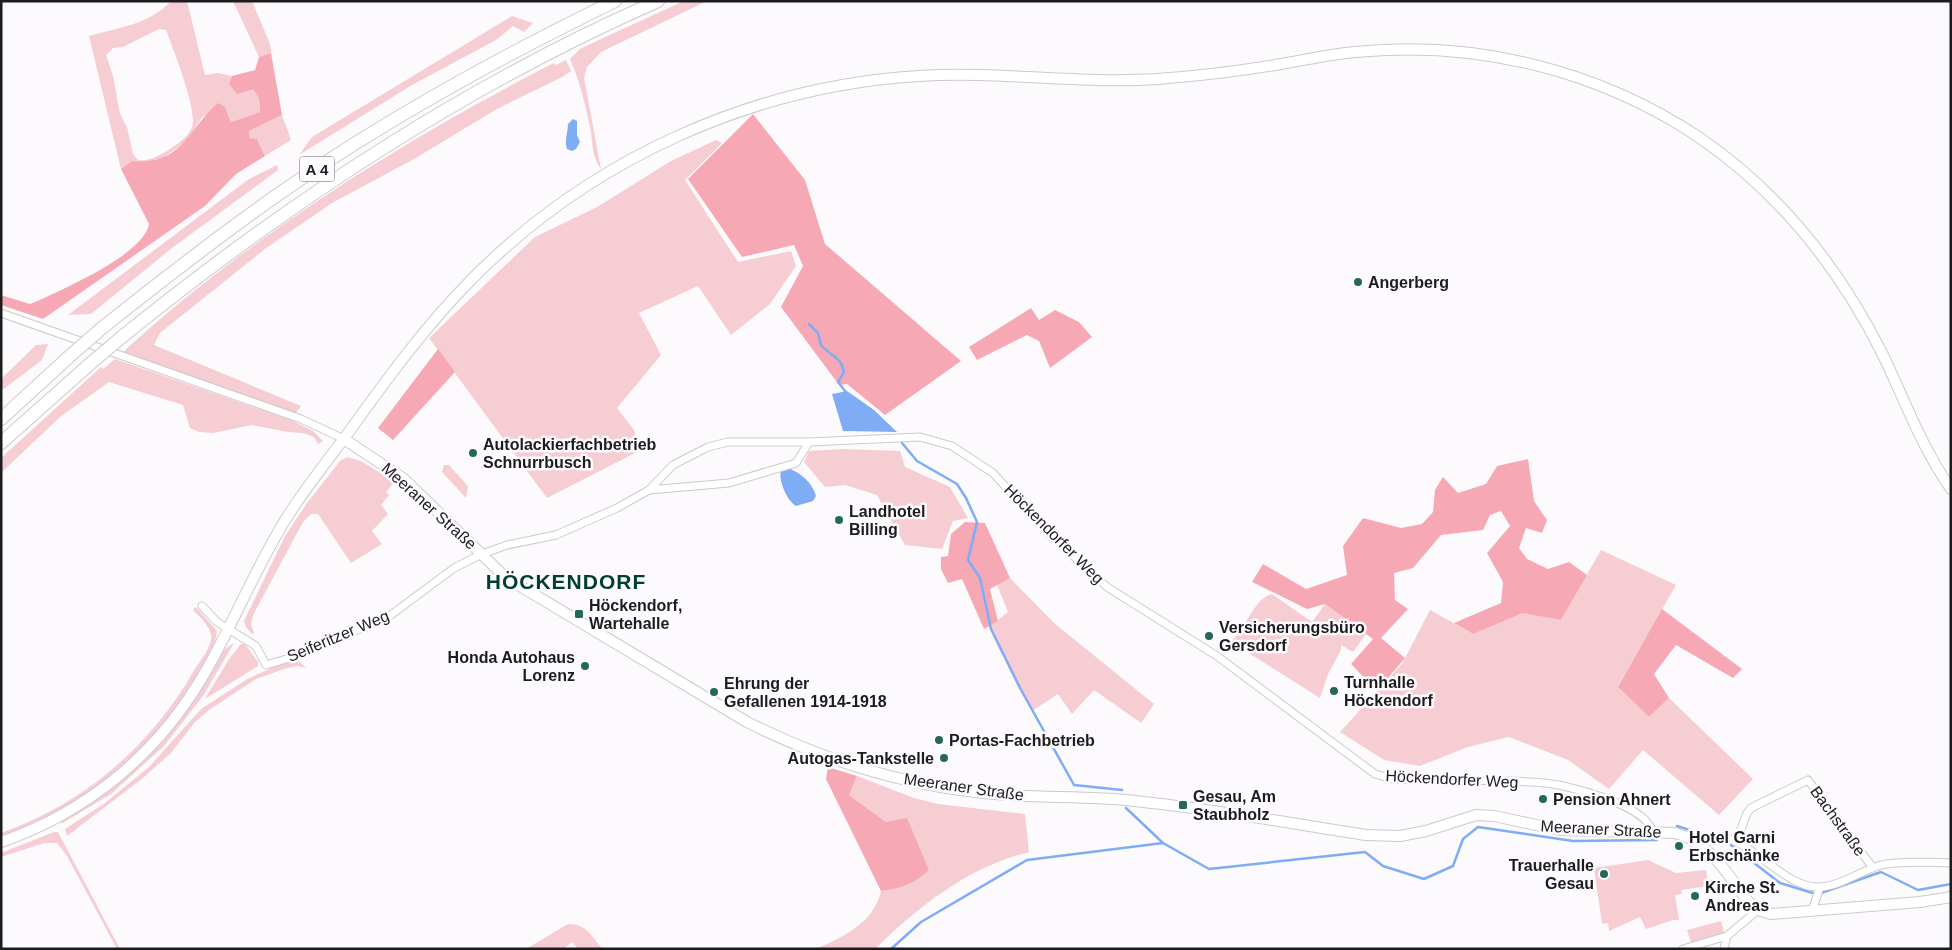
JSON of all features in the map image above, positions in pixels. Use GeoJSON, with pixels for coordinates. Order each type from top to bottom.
{"type":"FeatureCollection","features":[{"type":"Feature","properties":{"kind":"highway","name":"A 4"},"geometry":{"type":"LineString","coordinates":[[1,419],[102,328],[176,269],[284,190],[422,103],[563,26],[615,1]]}},
{"type":"Feature","properties":{"kind":"highway","name":"A 4"},"geometry":{"type":"LineString","coordinates":[[1,443],[123,336],[230,250],[298,203],[430,120],[554,51],[658,1]]}},
{"type":"Feature","properties":{"kind":"main road"},"geometry":{"type":"LineString","coordinates":[[1,842],[54,819],[81,804],[124,773],[155,744],[182,710],[228,629],[287,517],[422,334],[472,279],[532,225],[614,169],[674,137],[745,109],[797,94],[879,80],[962,74],[1154,79],[1278,64],[1349,52],[1402,49],[1468,52],[1539,66],[1604,86],[1675,122],[1742,170],[1793,219],[1824,257],[1864,317],[1927,452],[1951,489]]}},
{"type":"Feature","properties":{"kind":"main road","name":"Meeraner Straße"},"geometry":{"type":"LineString","coordinates":[[344,439],[404,479],[505,577],[747,722],[819,755],[904,780],[943,788],[1006,795],[1134,800],[1366,835],[1400,836],[1426,831],[1476,815],[1494,816],[1559,830],[1675,833],[1689,837],[1703,845],[1750,904],[1758,910]]}},
{"type":"Feature","properties":{"kind":"main road"},"geometry":{"type":"LineString","coordinates":[[1758,910],[1771,914],[1920,902],[1951,897]]}},
{"type":"Feature","properties":{"kind":"street","name":"Meeraner Straße"},"geometry":{"type":"LineString","coordinates":[[1,313],[301,419],[344,439]]}},
{"type":"Feature","properties":{"kind":"street","name":"Höckendorfer Weg"},"geometry":{"type":"LineString","coordinates":[[482,554],[507,545],[556,535],[617,508],[649,490],[673,466],[708,447],[728,442],[809,442],[920,437],[952,446],[993,473],[1047,532],[1106,588],[1217,656],[1374,774],[1392,779],[1546,783],[1589,793],[1638,813],[1650,823],[1652,832]]}},
{"type":"Feature","properties":{"kind":"street"},"geometry":{"type":"LineString","coordinates":[[649,490],[729,483],[796,463],[809,442]]}},
{"type":"Feature","properties":{"kind":"street","name":"Seiferitzer Weg"},"geometry":{"type":"LineString","coordinates":[[202,606],[217,622],[256,646],[266,665],[303,654],[391,615],[454,568],[482,554]]}},
{"type":"Feature","properties":{"kind":"street","name":"Bachstraße"},"geometry":{"type":"LineString","coordinates":[[1737,840],[1747,813],[1751,808],[1808,780],[1873,868]]}},
{"type":"Feature","properties":{"kind":"street"},"geometry":{"type":"LineString","coordinates":[[1723,837],[1737,840],[1785,875],[1818,892],[1812,911]]}},
{"type":"Feature","properties":{"kind":"street","name":"Bachstraße"},"geometry":{"type":"LineString","coordinates":[[1818,892],[1880,865],[1951,863]]}},
{"type":"Feature","properties":{"kind":"street"},"geometry":{"type":"LineString","coordinates":[[1683,949],[1727,936],[1758,910]]}},
{"type":"Feature","properties":{"kind":"street"},"geometry":{"type":"LineString","coordinates":[[1724,949],[1727,936]]}},
{"type":"Feature","properties":{"kind":"shaded area"},"geometry":{"type":"Polygon","coordinates":[[[171,1],[187,1],[205,75],[217,73],[232,76],[229,84],[253,89],[259,99],[260,112],[231,122],[225,107],[202,117],[187,141],[163,158],[147,162],[132,161],[121,169],[89,36],[144,20],[163,9],[171,1]],[[159,29],[123,47],[113,48],[106,55],[113,76],[120,114],[127,127],[133,154],[138,160],[150,159],[170,149],[186,137],[192,127],[193,119],[188,94],[166,30],[159,29]]]}},
{"type":"Feature","properties":{"kind":"shaded area"},"geometry":{"type":"Polygon","coordinates":[[[233,1],[252,1],[270,44],[271,53],[259,57],[233,1]]]}},
{"type":"Feature","properties":{"kind":"shaded area"},"geometry":{"type":"Polygon","coordinates":[[[684,1],[707,1],[601,52],[587,67],[584,78],[601,169],[595,159],[584,101],[570,59],[580,49],[684,1]]]}},
{"type":"Feature","properties":{"kind":"shaded area"},"geometry":{"type":"Polygon","coordinates":[[[512,16],[533,23],[524,32],[513,26],[496,40],[412,85],[299,155],[312,137],[512,16]]]}},
{"type":"Feature","properties":{"kind":"shaded area"},"geometry":{"type":"Polygon","coordinates":[[[271,53],[282,115],[249,131],[249,138],[257,139],[265,156],[236,174],[205,206],[43,319],[1,305],[1,295],[30,304],[40,300],[103,268],[134,247],[144,235],[149,224],[121,169],[132,161],[149,161],[162,158],[173,152],[218,103],[225,107],[231,122],[260,112],[259,99],[253,89],[237,94],[229,84],[232,76],[255,70],[259,57],[271,53]]]}},
{"type":"Feature","properties":{"kind":"shaded area"},"geometry":{"type":"Polygon","coordinates":[[[566,60],[571,71],[564,76],[497,109],[414,159],[332,203],[265,249],[160,333],[154,345],[301,406],[296,413],[123,352],[221,270],[328,194],[440,125],[554,63],[556,65],[566,60]]]}},
{"type":"Feature","properties":{"kind":"shaded area"},"geometry":{"type":"Polygon","coordinates":[[[753,114],[805,180],[825,244],[961,361],[885,415],[847,384],[839,385],[781,307],[803,266],[794,245],[742,257],[688,179],[753,114]]]}},
{"type":"Feature","properties":{"kind":"shaded area"},"geometry":{"type":"Polygon","coordinates":[[[282,115],[291,140],[265,156],[257,139],[249,139],[249,131],[282,115]]]}},
{"type":"Feature","properties":{"kind":"shaded area"},"geometry":{"type":"Polygon","coordinates":[[[716,140],[722,143],[685,180],[738,262],[791,251],[796,266],[770,304],[731,335],[698,286],[639,313],[661,355],[617,408],[634,430],[639,451],[547,498],[429,338],[535,237],[597,207],[671,161],[716,140]]]}},
{"type":"Feature","properties":{"kind":"shaded area"},"geometry":{"type":"Polygon","coordinates":[[[277,165],[278,170],[172,248],[91,314],[68,315],[249,179],[277,165]]]}},
{"type":"Feature","properties":{"kind":"shaded area"},"geometry":{"type":"Polygon","coordinates":[[[1031,308],[1039,320],[1055,310],[1079,322],[1092,337],[1050,368],[1039,341],[1027,335],[977,360],[969,347],[1031,308]]]}},
{"type":"Feature","properties":{"kind":"shaded area"},"geometry":{"type":"Polygon","coordinates":[[[48,344],[42,360],[1,391],[1,379],[36,345],[48,344]]]}},
{"type":"Feature","properties":{"kind":"shaded area"},"geometry":{"type":"Polygon","coordinates":[[[438,349],[455,372],[393,440],[378,428],[438,349]]]}},
{"type":"Feature","properties":{"kind":"shaded area"},"geometry":{"type":"Polygon","coordinates":[[[115,359],[293,421],[313,431],[323,441],[318,444],[314,437],[303,433],[252,425],[213,433],[199,432],[190,428],[183,405],[109,382],[60,417],[1,473],[1,458],[101,367],[103,369],[115,359]]]}},
{"type":"Feature","properties":{"kind":"shaded area"},"geometry":{"type":"Polygon","coordinates":[[[842,449],[900,451],[905,467],[950,487],[968,518],[953,521],[942,549],[905,545],[877,495],[845,485],[825,487],[804,462],[809,451],[842,449]]]}},
{"type":"Feature","properties":{"kind":"shaded area"},"geometry":{"type":"Polygon","coordinates":[[[347,457],[361,461],[395,482],[386,492],[389,495],[381,505],[388,514],[372,531],[382,544],[351,563],[318,514],[311,514],[303,522],[253,615],[251,624],[254,633],[252,634],[244,621],[285,536],[307,503],[340,461],[347,457]]]}},
{"type":"Feature","properties":{"kind":"shaded area"},"geometry":{"type":"Polygon","coordinates":[[[1528,459],[1534,501],[1547,520],[1542,533],[1526,528],[1519,548],[1527,559],[1548,569],[1569,562],[1587,575],[1561,620],[1522,613],[1473,634],[1454,623],[1501,603],[1503,582],[1487,553],[1510,526],[1501,511],[1490,515],[1483,530],[1441,535],[1413,568],[1394,573],[1395,600],[1408,609],[1381,638],[1405,658],[1377,691],[1351,664],[1373,639],[1325,604],[1307,609],[1252,582],[1263,564],[1306,589],[1347,575],[1343,546],[1363,518],[1401,528],[1422,524],[1433,512],[1435,490],[1443,477],[1458,493],[1486,484],[1497,466],[1528,459]]]}},
{"type":"Feature","properties":{"kind":"shaded area"},"geometry":{"type":"Polygon","coordinates":[[[444,465],[449,465],[468,486],[466,498],[442,472],[444,465]]]}},
{"type":"Feature","properties":{"kind":"shaded area"},"geometry":{"type":"Polygon","coordinates":[[[965,522],[985,523],[1010,578],[990,589],[998,621],[984,629],[962,579],[948,583],[941,569],[941,557],[948,556],[951,534],[965,522]]]}},
{"type":"Feature","properties":{"kind":"shaded area"},"geometry":{"type":"Polygon","coordinates":[[[1601,550],[1676,585],[1618,687],[1649,717],[1669,698],[1753,779],[1719,815],[1643,750],[1609,789],[1568,760],[1509,737],[1468,747],[1420,766],[1384,760],[1340,732],[1402,664],[1430,610],[1473,634],[1522,612],[1561,620],[1601,550]]]}},
{"type":"Feature","properties":{"kind":"shaded area"},"geometry":{"type":"Polygon","coordinates":[[[1010,578],[1054,623],[1154,704],[1141,723],[1094,690],[1072,714],[1058,694],[1032,711],[990,626],[1008,612],[997,585],[1010,578]]]}},
{"type":"Feature","properties":{"kind":"shaded area"},"geometry":{"type":"Polygon","coordinates":[[[1272,594],[1312,622],[1325,604],[1366,634],[1353,652],[1341,645],[1341,650],[1328,674],[1320,698],[1231,642],[1260,601],[1272,594]]]}},
{"type":"Feature","properties":{"kind":"shaded area"},"geometry":{"type":"Polygon","coordinates":[[[196,607],[217,631],[215,643],[207,660],[179,705],[159,731],[138,754],[89,793],[61,809],[1,837],[1,833],[31,821],[60,806],[86,789],[112,770],[156,725],[176,699],[210,644],[210,631],[204,621],[193,610],[196,607]]]}},
{"type":"Feature","properties":{"kind":"shaded area"},"geometry":{"type":"Polygon","coordinates":[[[1662,609],[1742,669],[1733,678],[1676,645],[1654,674],[1669,698],[1649,717],[1618,687],[1662,609]]]}},
{"type":"Feature","properties":{"kind":"shaded area"},"geometry":{"type":"Polygon","coordinates":[[[234,643],[203,696],[164,746],[111,794],[61,824],[63,819],[114,785],[156,746],[192,702],[225,649],[234,643]]]}},
{"type":"Feature","properties":{"kind":"shaded area"},"geometry":{"type":"Polygon","coordinates":[[[241,644],[245,644],[258,662],[258,666],[205,699],[229,659],[241,644]]]}},
{"type":"Feature","properties":{"kind":"shaded area"},"geometry":{"type":"Polygon","coordinates":[[[298,660],[306,668],[298,666],[287,668],[256,679],[209,710],[194,723],[171,753],[143,778],[67,836],[65,829],[105,803],[149,767],[201,709],[249,678],[288,661],[298,660]]]}},
{"type":"Feature","properties":{"kind":"shaded area"},"geometry":{"type":"Polygon","coordinates":[[[828,767],[857,776],[849,795],[886,822],[907,818],[929,870],[907,885],[881,891],[826,779],[828,767]]]}},
{"type":"Feature","properties":{"kind":"shaded area"},"geometry":{"type":"Polygon","coordinates":[[[857,776],[914,798],[938,804],[1025,814],[1029,852],[985,867],[965,878],[927,903],[875,949],[816,949],[856,928],[871,912],[881,891],[907,885],[929,870],[886,822],[849,795],[857,776]]]}},
{"type":"Feature","properties":{"kind":"shaded area"},"geometry":{"type":"Polygon","coordinates":[[[58,832],[120,949],[117,949],[67,856],[57,843],[44,843],[1,857],[1,853],[58,832]]]}},
{"type":"Feature","properties":{"kind":"shaded area"},"geometry":{"type":"Polygon","coordinates":[[[1648,860],[1676,873],[1706,870],[1708,886],[1681,890],[1682,894],[1675,895],[1679,920],[1673,920],[1646,929],[1640,917],[1609,931],[1608,923],[1602,924],[1594,868],[1648,860]]]}},
{"type":"Feature","properties":{"kind":"shaded area"},"geometry":{"type":"Polygon","coordinates":[[[1721,921],[1725,935],[1691,943],[1687,930],[1721,921]]]}},
{"type":"Feature","properties":{"kind":"shaded area"},"geometry":{"type":"Polygon","coordinates":[[[568,924],[585,929],[603,949],[578,949],[572,942],[564,949],[526,949],[568,924]]]}},
{"type":"Feature","properties":{"kind":"water"},"geometry":{"type":"Polygon","coordinates":[[[573,119],[577,121],[577,135],[580,142],[576,149],[572,151],[567,149],[566,143],[568,124],[573,119]]]}},
{"type":"Feature","properties":{"kind":"water"},"geometry":{"type":"Polygon","coordinates":[[[847,391],[874,410],[897,432],[843,431],[832,394],[847,391]]]}},
{"type":"Feature","properties":{"kind":"water"},"geometry":{"type":"Polygon","coordinates":[[[787,468],[801,475],[808,482],[816,496],[813,501],[796,506],[789,500],[780,474],[781,470],[787,468]]]}},
{"type":"Feature","properties":{"kind":"waterway"},"geometry":{"type":"LineString","coordinates":[[809,324],[818,333],[824,349],[838,359],[843,367],[844,372],[838,382],[845,391]]}},
{"type":"Feature","properties":{"kind":"waterway"},"geometry":{"type":"LineString","coordinates":[[902,443],[917,461],[957,484],[966,498],[977,522],[968,560],[980,578],[991,629],[1020,688],[1074,785],[1122,790]]}},
{"type":"Feature","properties":{"kind":"waterway"},"geometry":{"type":"LineString","coordinates":[[1126,808],[1163,843]]}},
{"type":"Feature","properties":{"kind":"waterway"},"geometry":{"type":"LineString","coordinates":[[1677,826],[1727,842],[1780,883],[1816,894]]}},
{"type":"Feature","properties":{"kind":"waterway"},"geometry":{"type":"LineString","coordinates":[[891,949],[921,922],[1027,860],[1163,843],[1209,869],[1365,852],[1383,866],[1424,879],[1453,866],[1463,839],[1478,827],[1573,841],[1657,840]]}},
{"type":"Feature","properties":{"kind":"waterway"},"geometry":{"type":"LineString","coordinates":[[1821,893],[1881,872],[1918,890],[1951,884]]}},
{"type":"Feature","properties":{"kind":"place","name":"Angerberg"},"geometry":{"type":"Point","coordinates":[1358,282]}},
{"type":"Feature","properties":{"kind":"place","name":"Autolackierfachbetrieb Schnurrbusch"},"geometry":{"type":"Point","coordinates":[473,453]}},
{"type":"Feature","properties":{"kind":"place","name":"Landhotel Billing"},"geometry":{"type":"Point","coordinates":[839,520]}},
{"type":"Feature","properties":{"kind":"place","name":"Höckendorf, Wartehalle"},"geometry":{"type":"Point","coordinates":[579,614]}},
{"type":"Feature","properties":{"kind":"place","name":"Versicherungsbüro Gersdorf"},"geometry":{"type":"Point","coordinates":[1209,636]}},
{"type":"Feature","properties":{"kind":"place","name":"Honda Autohaus Lorenz"},"geometry":{"type":"Point","coordinates":[585,666]}},
{"type":"Feature","properties":{"kind":"place","name":"Turnhalle Höckendorf"},"geometry":{"type":"Point","coordinates":[1334,691]}},
{"type":"Feature","properties":{"kind":"place","name":"Ehrung der Gefallenen 1914-1918"},"geometry":{"type":"Point","coordinates":[714,692]}},
{"type":"Feature","properties":{"kind":"place","name":"Portas-Fachbetrieb"},"geometry":{"type":"Point","coordinates":[939,740]}},
{"type":"Feature","properties":{"kind":"place","name":"Autogas-Tankstelle"},"geometry":{"type":"Point","coordinates":[944,758]}},
{"type":"Feature","properties":{"kind":"place","name":"Pension Ahnert"},"geometry":{"type":"Point","coordinates":[1543,799]}},
{"type":"Feature","properties":{"kind":"place","name":"Gesau, Am Staubholz"},"geometry":{"type":"Point","coordinates":[1183,805]}},
{"type":"Feature","properties":{"kind":"place","name":"Hotel Garni Erbschänke"},"geometry":{"type":"Point","coordinates":[1679,846]}},
{"type":"Feature","properties":{"kind":"place","name":"Trauerhalle Gesau"},"geometry":{"type":"Point","coordinates":[1604,874]}},
{"type":"Feature","properties":{"kind":"place","name":"Kirche St. Andreas"},"geometry":{"type":"Point","coordinates":[1695,896]}},
{"type":"Feature","properties":{"kind":"district","name":"HÖCKENDORF"},"geometry":{"type":"Point","coordinates":[566,581]}}]}
